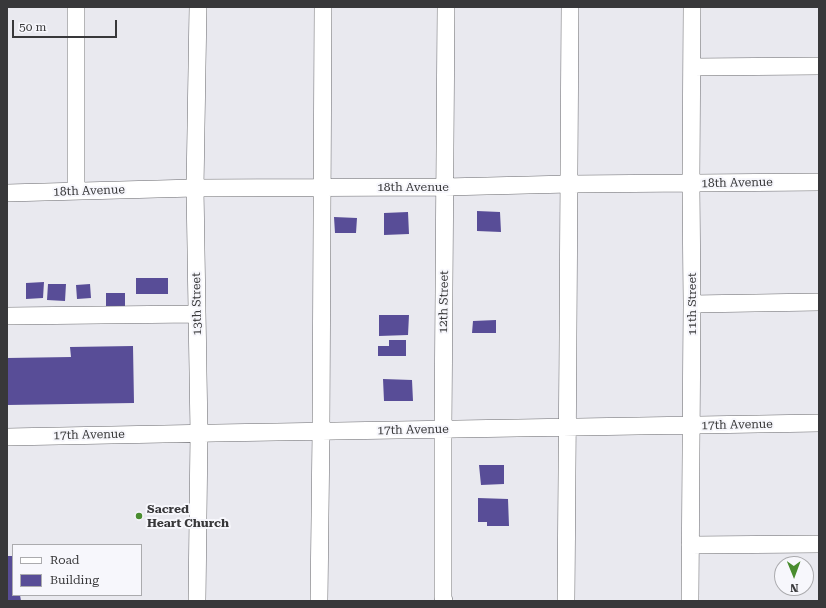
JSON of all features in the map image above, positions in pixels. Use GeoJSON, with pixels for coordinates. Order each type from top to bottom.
{"type":"FeatureCollection","features":[{"type":"Feature","properties":{"kind":"street"},"geometry":{"type":"LineString","coordinates":[[76,7],[76,191]]}},
{"type":"Feature","properties":{"kind":"street","name":"13th Street"},"geometry":{"type":"LineString","coordinates":[[197,601],[199,433],[196,188],[198,7]]}},
{"type":"Feature","properties":{"kind":"street"},"geometry":{"type":"LineString","coordinates":[[319,601],[323,7]]}},
{"type":"Feature","properties":{"kind":"street","name":"12th Street"},"geometry":{"type":"LineString","coordinates":[[443,600],[446,7]]}},
{"type":"Feature","properties":{"kind":"street"},"geometry":{"type":"LineString","coordinates":[[566,601],[570,7]]}},
{"type":"Feature","properties":{"kind":"street","name":"11th Street"},"geometry":{"type":"LineString","coordinates":[[690,601],[692,7]]}},
{"type":"Feature","properties":{"kind":"street"},"geometry":{"type":"LineString","coordinates":[[692,67],[819,66]]}},
{"type":"Feature","properties":{"kind":"street","name":"18th Avenue"},"geometry":{"type":"LineString","coordinates":[[7,193],[196,188],[819,182]]}},
{"type":"Feature","properties":{"kind":"street"},"geometry":{"type":"LineString","coordinates":[[692,304],[819,302]]}},
{"type":"Feature","properties":{"kind":"street"},"geometry":{"type":"LineString","coordinates":[[7,316],[197,314]]}},
{"type":"Feature","properties":{"kind":"street","name":"17th Avenue"},"geometry":{"type":"LineString","coordinates":[[7,437],[819,423]]}},
{"type":"Feature","properties":{"kind":"street"},"geometry":{"type":"LineString","coordinates":[[690,545],[819,544]]}},
{"type":"Feature","properties":{"kind":"building"},"geometry":{"type":"Polygon","coordinates":[[[477,211],[500,212],[501,232],[477,231],[477,211]]]}},
{"type":"Feature","properties":{"kind":"building"},"geometry":{"type":"Polygon","coordinates":[[[408,212],[409,234],[384,235],[384,213],[408,212]]]}},
{"type":"Feature","properties":{"kind":"building"},"geometry":{"type":"Polygon","coordinates":[[[334,217],[357,218],[356,233],[335,233],[334,217]]]}},
{"type":"Feature","properties":{"kind":"building"},"geometry":{"type":"Polygon","coordinates":[[[136,278],[168,278],[168,294],[136,294],[136,278]]]}},
{"type":"Feature","properties":{"kind":"building"},"geometry":{"type":"Polygon","coordinates":[[[44,282],[43,298],[26,299],[26,283],[44,282]]]}},
{"type":"Feature","properties":{"kind":"building"},"geometry":{"type":"Polygon","coordinates":[[[48,284],[66,284],[65,301],[47,300],[48,284]]]}},
{"type":"Feature","properties":{"kind":"building"},"geometry":{"type":"Polygon","coordinates":[[[90,284],[91,298],[77,299],[76,285],[90,284]]]}},
{"type":"Feature","properties":{"kind":"building"},"geometry":{"type":"Polygon","coordinates":[[[106,293],[125,293],[125,307],[106,307],[106,293]]]}},
{"type":"Feature","properties":{"kind":"building"},"geometry":{"type":"Polygon","coordinates":[[[379,315],[409,315],[408,335],[379,336],[379,315]]]}},
{"type":"Feature","properties":{"kind":"building"},"geometry":{"type":"Polygon","coordinates":[[[496,320],[496,333],[472,333],[473,321],[496,320]]]}},
{"type":"Feature","properties":{"kind":"building"},"geometry":{"type":"Polygon","coordinates":[[[389,340],[406,340],[406,356],[378,356],[378,346],[389,346],[389,340]]]}},
{"type":"Feature","properties":{"kind":"building"},"geometry":{"type":"Polygon","coordinates":[[[133,346],[134,403],[7,405],[7,358],[71,357],[70,347],[133,346]]]}},
{"type":"Feature","properties":{"kind":"building"},"geometry":{"type":"Polygon","coordinates":[[[383,379],[412,380],[413,401],[384,401],[383,379]]]}},
{"type":"Feature","properties":{"kind":"building"},"geometry":{"type":"Polygon","coordinates":[[[479,465],[504,465],[504,484],[481,485],[479,465]]]}},
{"type":"Feature","properties":{"kind":"building"},"geometry":{"type":"Polygon","coordinates":[[[478,498],[508,499],[509,526],[487,526],[487,522],[478,522],[478,498]]]}},
{"type":"Feature","properties":{"kind":"building"},"geometry":{"type":"Polygon","coordinates":[[[7,556],[12,556],[12,596],[20,596],[21,601],[7,601],[7,556]]]}},
{"type":"Feature","properties":{"kind":"place","name":"Sacred Heart Church"},"geometry":{"type":"Point","coordinates":[139,516]}}]}
